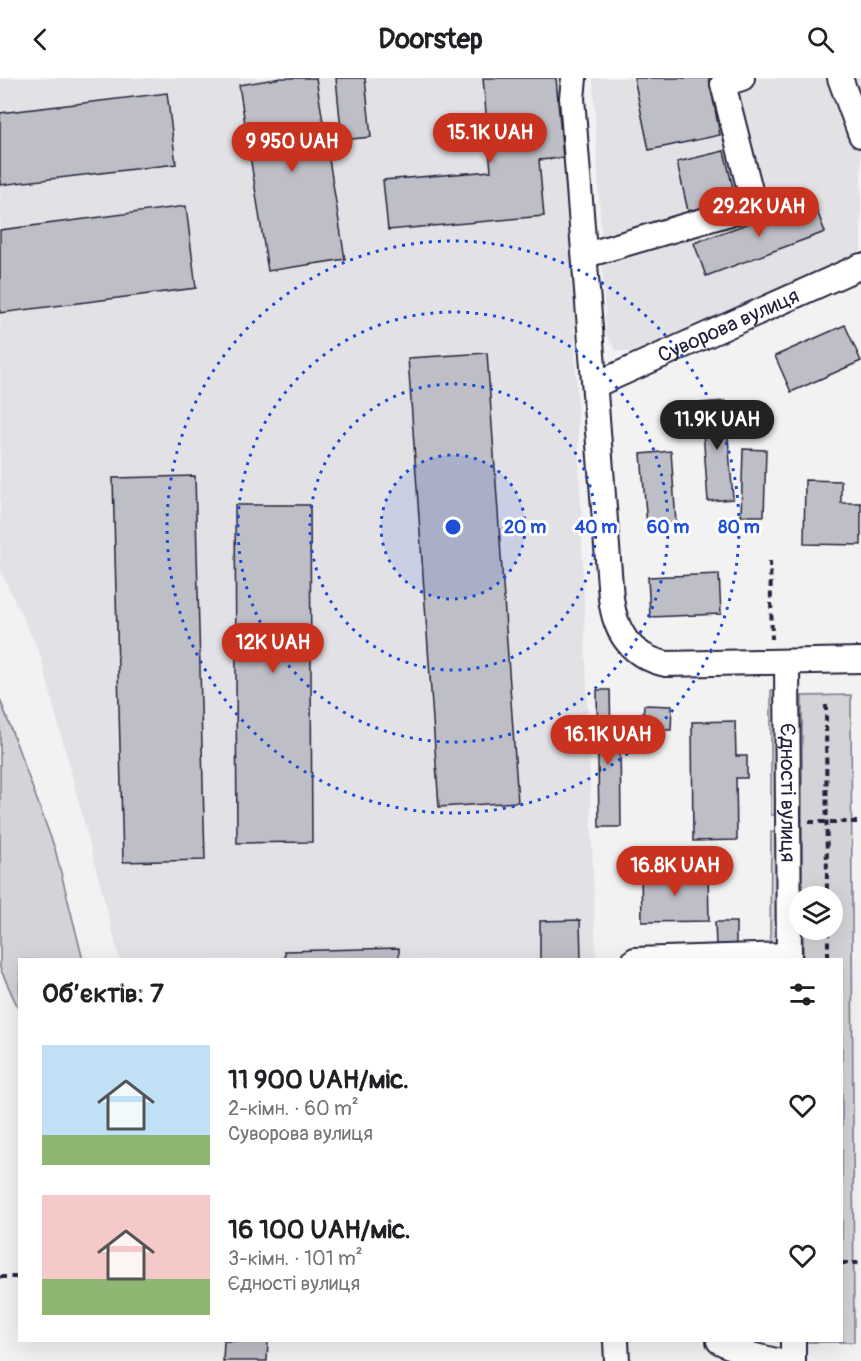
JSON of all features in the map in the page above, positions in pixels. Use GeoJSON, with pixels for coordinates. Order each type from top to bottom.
{"type":"FeatureCollection","features":[{"type":"Feature","properties":{"kind":"street"},"geometry":{"type":"LineString","coordinates":[[574,78],[573,98],[610,598],[616,624],[623,638],[644,657],[666,664],[861,660]]}},
{"type":"Feature","properties":{"kind":"street"},"geometry":{"type":"LineString","coordinates":[[586,255],[754,206],[723,84],[742,78]]}},
{"type":"Feature","properties":{"kind":"street"},"geometry":{"type":"LineString","coordinates":[[840,78],[861,135]]}},
{"type":"Feature","properties":{"kind":"street","name":"Суворова вулиця"},"geometry":{"type":"LineString","coordinates":[[595,385],[861,266]]}},
{"type":"Feature","properties":{"kind":"street","name":"Єдності вулиця"},"geometry":{"type":"LineString","coordinates":[[780,663],[789,957]]}},
{"type":"Feature","properties":{"kind":"street"},"geometry":{"type":"LineString","coordinates":[[738,958],[789,957]]}},
{"type":"Feature","properties":{"kind":"street"},"geometry":{"type":"LineString","coordinates":[[616,1342],[617,1361]]}},
{"type":"Feature","properties":{"kind":"street"},"geometry":{"type":"LineString","coordinates":[[721,1342],[747,1354],[776,1361]]}},
{"type":"Feature","properties":{"kind":"street"},"geometry":{"type":"LineString","coordinates":[[793,1342],[793,1361]]}},
{"type":"Feature","properties":{"kind":"path"},"geometry":{"type":"LineString","coordinates":[[770,561],[780,663]]}},
{"type":"Feature","properties":{"kind":"path"},"geometry":{"type":"LineString","coordinates":[[826,705],[827,886]]}},
{"type":"Feature","properties":{"kind":"path"},"geometry":{"type":"LineString","coordinates":[[828,940],[828,958]]}},
{"type":"Feature","properties":{"kind":"path"},"geometry":{"type":"LineString","coordinates":[[843,1263],[861,1263]]}},
{"type":"Feature","properties":{"kind":"path"},"geometry":{"type":"LineString","coordinates":[[0,1277],[18,1277]]}},
{"type":"Feature","properties":{"kind":"shaded area"},"geometry":{"type":"Polygon","coordinates":[[[0,78],[562,78],[567,98],[596,958],[119,958],[40,654],[0,569],[0,78]]]}},
{"type":"Feature","properties":{"kind":"shaded area"},"geometry":{"type":"Polygon","coordinates":[[[593,78],[861,78],[861,252],[633,353],[616,350],[606,334],[593,78]]]}},
{"type":"Feature","properties":{"kind":"shaded area"},"geometry":{"type":"Polygon","coordinates":[[[771,690],[779,690],[779,815],[771,815],[771,690]]]}},
{"type":"Feature","properties":{"kind":"shaded area"},"geometry":{"type":"Polygon","coordinates":[[[851,695],[854,1342],[843,1342],[843,958],[803,958],[803,940],[843,940],[843,886],[802,886],[802,696],[851,695]]]}},
{"type":"Feature","properties":{"kind":"shaded area"},"geometry":{"type":"Polygon","coordinates":[[[0,699],[55,849],[82,958],[18,958],[18,1008],[0,968],[0,699]]]}},
{"type":"Feature","properties":{"kind":"shaded area"},"geometry":{"type":"Polygon","coordinates":[[[771,832],[779,833],[780,943],[770,943],[771,832]]]}},
{"type":"Feature","properties":{"kind":"building"},"geometry":{"type":"Polygon","coordinates":[[[281,78],[316,78],[345,259],[268,271],[239,85],[281,78]]]}},
{"type":"Feature","properties":{"kind":"building"},"geometry":{"type":"Polygon","coordinates":[[[336,78],[365,78],[371,137],[342,140],[336,78]]]}},
{"type":"Feature","properties":{"kind":"building"},"geometry":{"type":"Polygon","coordinates":[[[483,78],[556,78],[563,158],[539,160],[544,216],[388,230],[383,180],[491,171],[483,78]]]}},
{"type":"Feature","properties":{"kind":"building"},"geometry":{"type":"Polygon","coordinates":[[[634,78],[709,78],[720,135],[649,150],[634,78]]]}},
{"type":"Feature","properties":{"kind":"building"},"geometry":{"type":"Polygon","coordinates":[[[167,93],[176,164],[0,185],[0,113],[167,93]]]}},
{"type":"Feature","properties":{"kind":"building"},"geometry":{"type":"Polygon","coordinates":[[[724,151],[736,200],[688,211],[677,162],[724,151]]]}},
{"type":"Feature","properties":{"kind":"building"},"geometry":{"type":"Polygon","coordinates":[[[813,200],[825,232],[706,276],[694,243],[813,200]]]}},
{"type":"Feature","properties":{"kind":"building"},"geometry":{"type":"Polygon","coordinates":[[[186,206],[196,288],[0,313],[0,230],[186,206]]]}},
{"type":"Feature","properties":{"kind":"building"},"geometry":{"type":"Polygon","coordinates":[[[845,325],[861,361],[791,392],[775,356],[845,325]]]}},
{"type":"Feature","properties":{"kind":"building"},"geometry":{"type":"Polygon","coordinates":[[[487,353],[518,802],[439,807],[408,358],[487,353]]]}},
{"type":"Feature","properties":{"kind":"building"},"geometry":{"type":"Polygon","coordinates":[[[725,401],[733,499],[708,501],[701,403],[725,401]]]}},
{"type":"Feature","properties":{"kind":"building"},"geometry":{"type":"Polygon","coordinates":[[[743,449],[766,450],[764,516],[741,516],[743,449]]]}},
{"type":"Feature","properties":{"kind":"building"},"geometry":{"type":"Polygon","coordinates":[[[671,451],[676,523],[647,525],[641,454],[671,451]]]}},
{"type":"Feature","properties":{"kind":"building"},"geometry":{"type":"Polygon","coordinates":[[[195,476],[205,860],[123,862],[113,478],[195,476]]]}},
{"type":"Feature","properties":{"kind":"building"},"geometry":{"type":"Polygon","coordinates":[[[805,480],[841,481],[841,503],[861,503],[861,545],[804,544],[805,480]]]}},
{"type":"Feature","properties":{"kind":"building"},"geometry":{"type":"Polygon","coordinates":[[[235,505],[310,505],[312,842],[237,843],[235,505]]]}},
{"type":"Feature","properties":{"kind":"building"},"geometry":{"type":"Polygon","coordinates":[[[719,574],[721,614],[650,617],[648,577],[719,574]]]}},
{"type":"Feature","properties":{"kind":"building"},"geometry":{"type":"Polygon","coordinates":[[[597,690],[610,690],[611,738],[620,738],[621,827],[599,827],[597,690]]]}},
{"type":"Feature","properties":{"kind":"building"},"geometry":{"type":"Polygon","coordinates":[[[644,705],[672,706],[671,730],[642,729],[644,705]]]}},
{"type":"Feature","properties":{"kind":"building"},"geometry":{"type":"Polygon","coordinates":[[[735,721],[736,756],[747,756],[747,778],[736,778],[737,840],[693,841],[692,722],[735,721]]]}},
{"type":"Feature","properties":{"kind":"building"},"geometry":{"type":"Polygon","coordinates":[[[641,872],[708,872],[709,921],[642,922],[641,872]]]}},
{"type":"Feature","properties":{"kind":"building"},"geometry":{"type":"Polygon","coordinates":[[[580,920],[581,958],[540,958],[540,921],[580,920]]]}},
{"type":"Feature","properties":{"kind":"building"},"geometry":{"type":"Polygon","coordinates":[[[715,922],[736,922],[736,945],[716,946],[715,922]]]}},
{"type":"Feature","properties":{"kind":"building"},"geometry":{"type":"Polygon","coordinates":[[[399,948],[399,958],[285,958],[285,951],[399,948]]]}},
{"type":"Feature","properties":{"kind":"building"},"geometry":{"type":"Polygon","coordinates":[[[224,1342],[268,1342],[267,1361],[223,1361],[224,1342]]]}}]}
